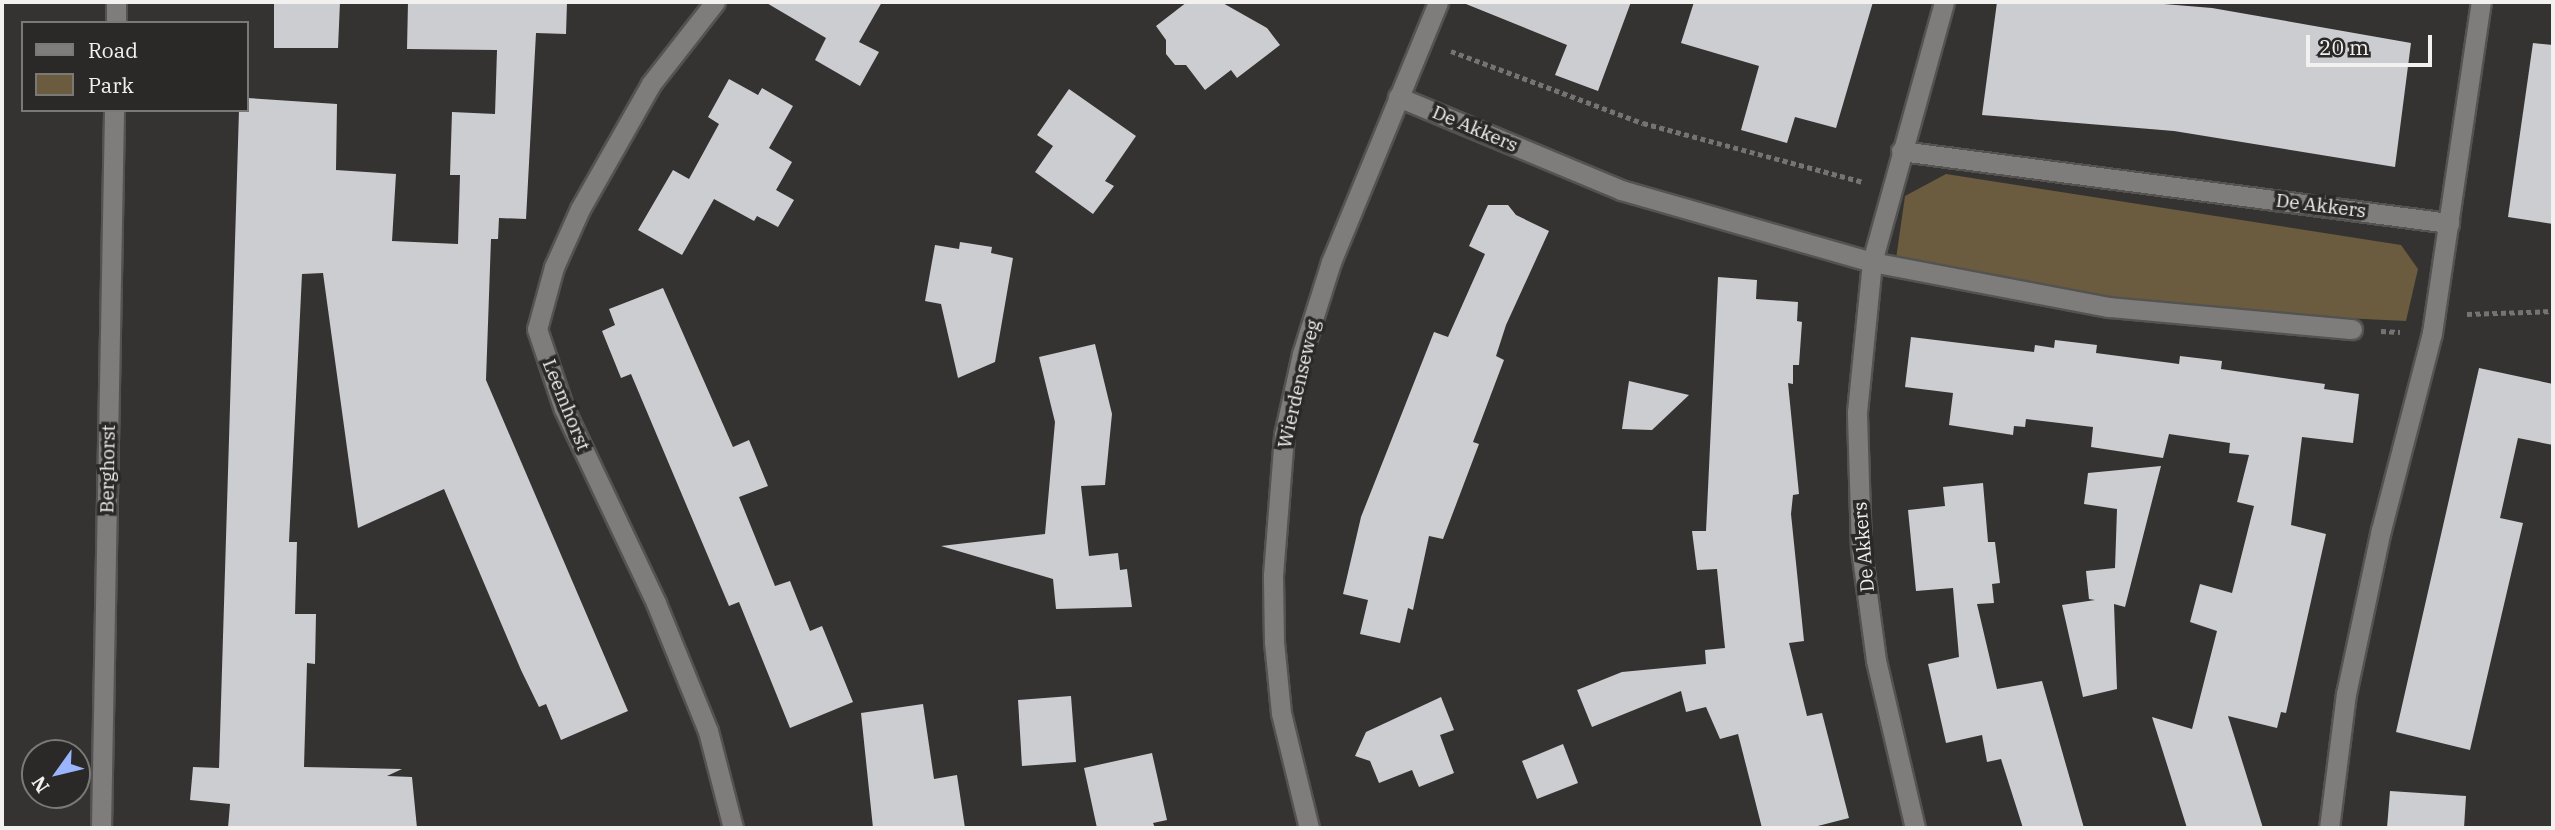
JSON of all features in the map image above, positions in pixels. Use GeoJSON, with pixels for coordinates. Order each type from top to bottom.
{"type":"FeatureCollection","features":[{"type":"Feature","properties":{"kind":"street"},"geometry":{"type":"LineString","coordinates":[[116,2],[116,21]]}},
{"type":"Feature","properties":{"kind":"street","name":"Leemhorst"},"geometry":{"type":"LineString","coordinates":[[715,2],[651,84],[580,209],[554,267],[537,329],[564,409],[656,603],[708,731],[733,828]]}},
{"type":"Feature","properties":{"kind":"street","name":"Wierdenseweg"},"geometry":{"type":"LineString","coordinates":[[1309,828],[1281,713],[1274,642],[1273,575],[1284,435],[1302,354],[1331,262],[1438,2]]}},
{"type":"Feature","properties":{"kind":"street","name":"De Akkers"},"geometry":{"type":"LineString","coordinates":[[1915,828],[1876,660],[1861,549],[1857,412],[1872,261],[1944,2]]}},
{"type":"Feature","properties":{"kind":"street"},"geometry":{"type":"LineString","coordinates":[[2329,828],[2349,680],[2381,530],[2434,324],[2481,2]]}},
{"type":"Feature","properties":{"kind":"street","name":"De Akkers"},"geometry":{"type":"LineString","coordinates":[[1398,97],[1621,190],[1872,261],[2109,307],[2352,329]]}},
{"type":"Feature","properties":{"kind":"street","name":"Berghorst"},"geometry":{"type":"LineString","coordinates":[[101,828],[114,112]]}},
{"type":"Feature","properties":{"kind":"street","name":"De Akkers"},"geometry":{"type":"LineString","coordinates":[[1901,151],[2449,223]]}},
{"type":"Feature","properties":{"kind":"path"},"geometry":{"type":"LineString","coordinates":[[1422,40],[1643,123],[1891,189]]}},
{"type":"Feature","properties":{"kind":"path"},"geometry":{"type":"LineString","coordinates":[[2352,329],[2553,312]]}},
{"type":"Feature","properties":{"kind":"green space"},"geometry":{"type":"Polygon","coordinates":[[[1946,174],[2401,245],[2418,269],[2406,321],[2109,307],[1895,266],[1905,196],[1946,174]]]}},
{"type":"Feature","properties":{"kind":"building"},"geometry":{"type":"Polygon","coordinates":[[[274,2],[340,2],[338,48],[274,48],[274,2]]]}},
{"type":"Feature","properties":{"kind":"building"},"geometry":{"type":"Polygon","coordinates":[[[408,2],[567,2],[566,34],[536,33],[526,219],[499,218],[498,239],[491,239],[486,380],[628,711],[561,740],[546,704],[539,707],[521,670],[444,489],[358,528],[323,273],[302,274],[289,542],[297,542],[295,614],[316,614],[315,664],[307,663],[304,767],[402,769],[387,776],[412,777],[417,828],[228,828],[230,804],[190,800],[193,767],[219,768],[239,112],[248,112],[248,98],[337,104],[336,170],[396,174],[392,241],[458,244],[460,175],[450,175],[452,112],[495,114],[497,50],[407,49],[408,2]]]}},
{"type":"Feature","properties":{"kind":"building"},"geometry":{"type":"Polygon","coordinates":[[[765,2],[882,2],[859,42],[879,52],[860,86],[815,60],[826,38],[765,2]]]}},
{"type":"Feature","properties":{"kind":"building"},"geometry":{"type":"Polygon","coordinates":[[[1187,2],[1221,2],[1267,28],[1280,45],[1237,78],[1231,70],[1205,90],[1186,65],[1175,65],[1166,54],[1166,40],[1156,26],[1187,2]]]}},
{"type":"Feature","properties":{"kind":"building"},"geometry":{"type":"Polygon","coordinates":[[[1461,2],[1631,2],[1598,91],[1555,75],[1567,45],[1461,2]]]}},
{"type":"Feature","properties":{"kind":"building"},"geometry":{"type":"Polygon","coordinates":[[[1694,2],[1873,2],[1836,128],[1795,117],[1787,143],[1741,130],[1759,66],[1681,43],[1694,2]]]}},
{"type":"Feature","properties":{"kind":"building"},"geometry":{"type":"Polygon","coordinates":[[[1997,2],[2140,2],[2212,8],[2411,43],[2395,167],[2174,131],[1982,115],[1997,2]]]}},
{"type":"Feature","properties":{"kind":"building"},"geometry":{"type":"Polygon","coordinates":[[[2533,43],[2553,45],[2553,224],[2508,217],[2533,43]]]}},
{"type":"Feature","properties":{"kind":"building"},"geometry":{"type":"Polygon","coordinates":[[[729,79],[758,95],[762,88],[793,106],[769,148],[792,162],[776,190],[794,200],[778,227],[757,216],[754,221],[714,199],[682,255],[638,230],[673,170],[689,179],[719,124],[708,117],[729,79]]]}},
{"type":"Feature","properties":{"kind":"building"},"geometry":{"type":"Polygon","coordinates":[[[1069,89],[1136,136],[1105,181],[1114,186],[1093,214],[1035,172],[1053,146],[1037,135],[1069,89]]]}},
{"type":"Feature","properties":{"kind":"building"},"geometry":{"type":"Polygon","coordinates":[[[1488,205],[1508,205],[1516,215],[1549,231],[1506,325],[1496,356],[1504,360],[1473,442],[1479,444],[1443,539],[1429,536],[1413,610],[1408,608],[1400,643],[1360,634],[1368,600],[1343,594],[1361,517],[1434,332],[1448,337],[1485,254],[1469,246],[1488,205]]]}},
{"type":"Feature","properties":{"kind":"building"},"geometry":{"type":"Polygon","coordinates":[[[960,242],[992,247],[991,253],[1013,258],[995,362],[958,378],[941,304],[925,301],[935,245],[959,249],[960,242]]]}},
{"type":"Feature","properties":{"kind":"building"},"geometry":{"type":"Polygon","coordinates":[[[1718,277],[1757,280],[1756,299],[1798,302],[1797,321],[1802,322],[1799,365],[1793,365],[1793,384],[1788,383],[1799,494],[1793,495],[1791,514],[1804,641],[1789,643],[1807,716],[1822,713],[1849,818],[1810,828],[1762,828],[1738,734],[1720,739],[1706,707],[1686,712],[1681,691],[1592,727],[1577,690],[1622,672],[1706,664],[1705,650],[1725,648],[1717,569],[1697,570],[1692,531],[1706,531],[1718,277]]]}},
{"type":"Feature","properties":{"kind":"building"},"geometry":{"type":"Polygon","coordinates":[[[663,288],[733,447],[749,440],[768,486],[739,497],[775,586],[790,581],[810,631],[822,626],[853,702],[790,728],[739,602],[729,606],[631,374],[621,378],[602,331],[615,325],[609,309],[663,288]]]}},
{"type":"Feature","properties":{"kind":"building"},"geometry":{"type":"Polygon","coordinates":[[[1911,337],[2034,352],[2035,345],[2054,348],[2055,340],[2097,345],[2096,353],[2179,364],[2180,356],[2222,361],[2221,369],[2325,384],[2324,389],[2359,394],[2353,443],[2302,437],[2291,525],[2326,534],[2286,713],[2281,712],[2277,728],[2228,716],[2263,828],[2187,828],[2152,717],[2192,729],[2217,631],[2190,622],[2200,584],[2232,593],[2254,506],[2237,502],[2249,455],[2229,453],[2230,443],[2169,434],[2163,458],[2091,447],[2093,427],[2026,419],[2025,427],[2014,426],[2013,435],[1949,425],[1953,393],[1905,387],[1911,337]]]}},
{"type":"Feature","properties":{"kind":"building"},"geometry":{"type":"Polygon","coordinates":[[[1095,344],[1112,414],[1105,485],[1081,486],[1089,556],[1118,553],[1120,570],[1127,569],[1132,607],[1056,609],[1053,579],[941,546],[1045,534],[1055,422],[1039,357],[1095,344]]]}},
{"type":"Feature","properties":{"kind":"building"},"geometry":{"type":"Polygon","coordinates":[[[2479,368],[2553,384],[2553,445],[2518,438],[2500,518],[2523,523],[2470,750],[2396,732],[2479,368]]]}},
{"type":"Feature","properties":{"kind":"building"},"geometry":{"type":"Polygon","coordinates":[[[1629,381],[1689,395],[1652,430],[1622,429],[1629,381]]]}},
{"type":"Feature","properties":{"kind":"building"},"geometry":{"type":"Polygon","coordinates":[[[2161,466],[2125,607],[2114,604],[2117,689],[2083,697],[2062,605],[2095,600],[2089,599],[2086,571],[2115,568],[2117,509],[2084,504],[2088,473],[2161,466]]]}},
{"type":"Feature","properties":{"kind":"building"},"geometry":{"type":"Polygon","coordinates":[[[1983,483],[1988,542],[1995,542],[2000,583],[1992,584],[1994,603],[1977,604],[1997,689],[2042,681],[2084,828],[2023,828],[2001,759],[1987,762],[1982,735],[1946,743],[1928,664],[1959,657],[1953,588],[1916,591],[1908,510],[1945,506],[1943,487],[1983,483]]]}},
{"type":"Feature","properties":{"kind":"building"},"geometry":{"type":"Polygon","coordinates":[[[1071,696],[1076,762],[1022,766],[1018,700],[1071,696]]]}},
{"type":"Feature","properties":{"kind":"building"},"geometry":{"type":"Polygon","coordinates":[[[1441,697],[1454,730],[1440,735],[1454,773],[1419,787],[1412,770],[1379,783],[1370,761],[1355,756],[1366,732],[1441,697]]]}},
{"type":"Feature","properties":{"kind":"building"},"geometry":{"type":"Polygon","coordinates":[[[923,704],[934,779],[957,775],[965,828],[873,828],[861,713],[923,704]]]}},
{"type":"Feature","properties":{"kind":"building"},"geometry":{"type":"Polygon","coordinates":[[[1563,744],[1578,783],[1537,799],[1522,761],[1563,744]]]}},
{"type":"Feature","properties":{"kind":"building"},"geometry":{"type":"Polygon","coordinates":[[[1152,753],[1167,820],[1153,823],[1155,828],[1097,828],[1084,768],[1152,753]]]}},
{"type":"Feature","properties":{"kind":"building"},"geometry":{"type":"Polygon","coordinates":[[[2390,791],[2466,796],[2464,828],[2387,828],[2390,791]]]}}]}
